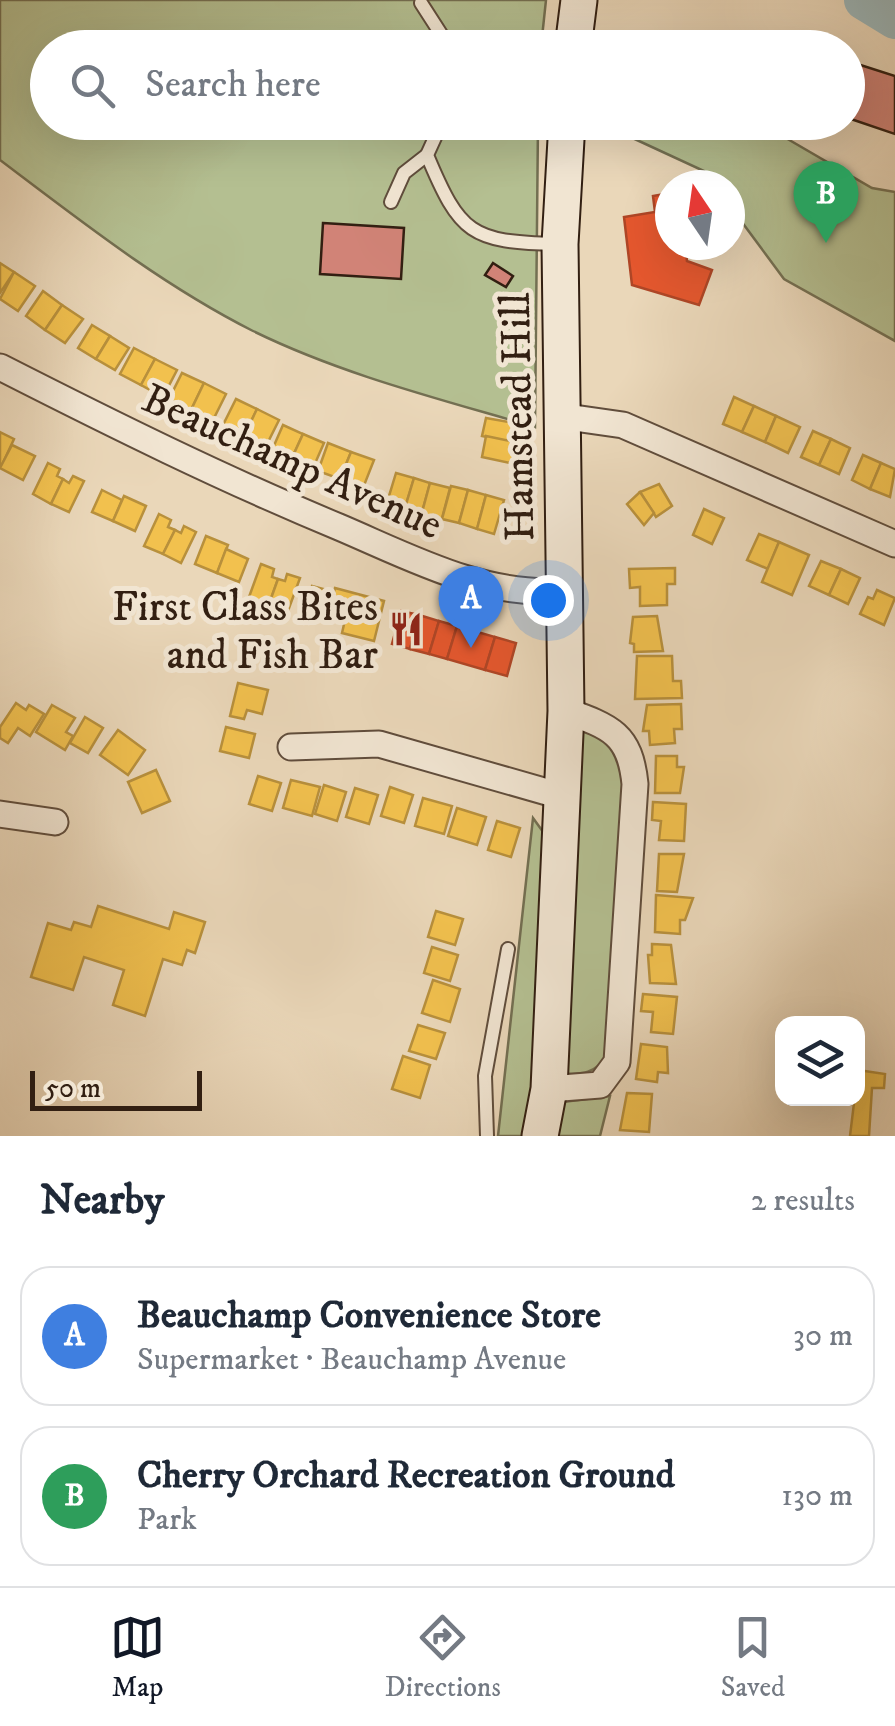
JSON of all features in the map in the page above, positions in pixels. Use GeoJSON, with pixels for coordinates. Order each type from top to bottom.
{"type":"FeatureCollection","features":[{"type":"Feature","properties":{"kind":"main road"},"geometry":{"type":"LineString","coordinates":[[575,30],[579,0]]}},
{"type":"Feature","properties":{"kind":"main road","name":"Hamstead Hill"},"geometry":{"type":"LineString","coordinates":[[540,1136],[550,1088],[566,712],[560,416],[560,244],[566,140]]}},
{"type":"Feature","properties":{"kind":"street","name":"Beauchamp Avenue"},"geometry":{"type":"LineString","coordinates":[[0,366],[197,468],[462,579],[522,594],[564,591]]}},
{"type":"Feature","properties":{"kind":"street"},"geometry":{"type":"LineString","coordinates":[[560,416],[624,425],[895,544]]}},
{"type":"Feature","properties":{"kind":"street"},"geometry":{"type":"LineString","coordinates":[[550,1088],[600,1085],[617,1062],[636,784],[632,755],[618,735],[601,723],[566,712]]}},
{"type":"Feature","properties":{"kind":"street"},"geometry":{"type":"LineString","coordinates":[[292,748],[379,744],[561,796]]}},
{"type":"Feature","properties":{"kind":"street"},"geometry":{"type":"LineString","coordinates":[[0,814],[54,822]]}},
{"type":"Feature","properties":{"kind":"lane"},"geometry":{"type":"LineString","coordinates":[[421,2],[439,30]]}},
{"type":"Feature","properties":{"kind":"lane"},"geometry":{"type":"LineString","coordinates":[[391,202],[404,173],[426,155],[433,140]]}},
{"type":"Feature","properties":{"kind":"lane"},"geometry":{"type":"LineString","coordinates":[[426,155],[450,210],[494,242],[560,244]]}},
{"type":"Feature","properties":{"kind":"lane"},"geometry":{"type":"LineString","coordinates":[[487,1136],[485,1076],[508,949]]}},
{"type":"Feature","properties":{"kind":"green space"},"geometry":{"type":"Polygon","coordinates":[[[0,0],[546,0],[543,30],[30,30],[30,140],[538,140],[535,427],[357,373],[253,331],[155,273],[0,160],[0,0]]]}},
{"type":"Feature","properties":{"kind":"green space"},"geometry":{"type":"Polygon","coordinates":[[[637,140],[789,140],[872,188],[895,192],[895,341],[784,279],[745,226],[745,170],[702,170],[637,140]]]}},
{"type":"Feature","properties":{"kind":"green space"},"geometry":{"type":"Polygon","coordinates":[[[580,726],[626,754],[610,1054],[594,1069],[567,1074],[559,1073],[580,726]]]}},
{"type":"Feature","properties":{"kind":"green space"},"geometry":{"type":"Polygon","coordinates":[[[533,818],[546,836],[531,1136],[498,1136],[533,818]]]}},
{"type":"Feature","properties":{"kind":"green space"},"geometry":{"type":"Polygon","coordinates":[[[610,1096],[600,1136],[553,1136],[563,1102],[610,1096]]]}},
{"type":"Feature","properties":{"kind":"building: Homes"},"geometry":{"type":"Polygon","coordinates":[[[0,263],[14,272],[0,293],[0,263]]]}},
{"type":"Feature","properties":{"kind":"building: Homes"},"geometry":{"type":"Polygon","coordinates":[[[14,272],[35,286],[18,311],[0,299],[14,272]]]}},
{"type":"Feature","properties":{"kind":"building: Homes"},"geometry":{"type":"Polygon","coordinates":[[[43,291],[62,305],[45,330],[26,316],[43,291]]]}},
{"type":"Feature","properties":{"kind":"building: Homes"},"geometry":{"type":"Polygon","coordinates":[[[62,305],[83,319],[65,343],[45,330],[62,305]]]}},
{"type":"Feature","properties":{"kind":"building: Homes"},"geometry":{"type":"Polygon","coordinates":[[[92,325],[110,336],[96,359],[78,348],[92,325]]]}},
{"type":"Feature","properties":{"kind":"building: Homes"},"geometry":{"type":"Polygon","coordinates":[[[110,336],[129,348],[115,370],[96,359],[110,336]]]}},
{"type":"Feature","properties":{"kind":"building: Homes"},"geometry":{"type":"Polygon","coordinates":[[[134,348],[155,359],[141,385],[120,374],[134,348]]]}},
{"type":"Feature","properties":{"kind":"building: Homes"},"geometry":{"type":"Polygon","coordinates":[[[155,359],[177,370],[163,397],[141,385],[155,359]]]}},
{"type":"Feature","properties":{"kind":"building: Homes"},"geometry":{"type":"Polygon","coordinates":[[[182,373],[204,383],[191,410],[169,399],[182,373]]]}},
{"type":"Feature","properties":{"kind":"building: Homes"},"geometry":{"type":"Polygon","coordinates":[[[204,383],[226,394],[213,420],[191,410],[204,383]]]}},
{"type":"Feature","properties":{"kind":"building: Homes"},"geometry":{"type":"Polygon","coordinates":[[[734,397],[754,406],[742,432],[723,424],[734,397]]]}},
{"type":"Feature","properties":{"kind":"building: Homes"},"geometry":{"type":"Polygon","coordinates":[[[236,399],[257,409],[244,436],[223,425],[236,399]]]}},
{"type":"Feature","properties":{"kind":"building: Homes"},"geometry":{"type":"Polygon","coordinates":[[[754,406],[776,416],[765,442],[742,432],[754,406]]]}},
{"type":"Feature","properties":{"kind":"building: Homes"},"geometry":{"type":"Polygon","coordinates":[[[257,409],[279,420],[266,446],[244,436],[257,409]]]}},
{"type":"Feature","properties":{"kind":"building: Homes"},"geometry":{"type":"Polygon","coordinates":[[[776,416],[800,427],[788,453],[765,442],[776,416]]]}},
{"type":"Feature","properties":{"kind":"building: Homes"},"geometry":{"type":"Polygon","coordinates":[[[486,418],[520,424],[516,443],[482,436],[486,418]]]}},
{"type":"Feature","properties":{"kind":"building: Homes"},"geometry":{"type":"Polygon","coordinates":[[[283,425],[303,434],[292,458],[272,450],[283,425]]]}},
{"type":"Feature","properties":{"kind":"building: Homes"},"geometry":{"type":"Polygon","coordinates":[[[813,431],[831,439],[819,465],[801,457],[813,431]]]}},
{"type":"Feature","properties":{"kind":"building: Homes"},"geometry":{"type":"Polygon","coordinates":[[[0,432],[14,439],[2,465],[0,464],[0,432]]]}},
{"type":"Feature","properties":{"kind":"building: Homes"},"geometry":{"type":"Polygon","coordinates":[[[303,434],[324,443],[313,468],[292,458],[303,434]]]}},
{"type":"Feature","properties":{"kind":"building: Homes"},"geometry":{"type":"Polygon","coordinates":[[[486,436],[519,443],[515,464],[482,457],[486,436]]]}},
{"type":"Feature","properties":{"kind":"building: Homes"},"geometry":{"type":"Polygon","coordinates":[[[831,439],[850,448],[839,474],[819,465],[831,439]]]}},
{"type":"Feature","properties":{"kind":"building: Homes"},"geometry":{"type":"Polygon","coordinates":[[[328,443],[351,452],[340,479],[318,471],[328,443]]]}},
{"type":"Feature","properties":{"kind":"building: Homes"},"geometry":{"type":"Polygon","coordinates":[[[12,445],[35,456],[23,480],[0,468],[12,445]]]}},
{"type":"Feature","properties":{"kind":"building: Homes"},"geometry":{"type":"Polygon","coordinates":[[[351,452],[374,460],[363,488],[340,479],[351,452]]]}},
{"type":"Feature","properties":{"kind":"building: Homes"},"geometry":{"type":"Polygon","coordinates":[[[863,455],[881,463],[870,489],[852,480],[863,455]]]}},
{"type":"Feature","properties":{"kind":"building: Homes"},"geometry":{"type":"Polygon","coordinates":[[[48,463],[60,469],[57,476],[63,479],[51,504],[33,494],[48,463]]]}},
{"type":"Feature","properties":{"kind":"building: Homes"},"geometry":{"type":"Polygon","coordinates":[[[881,463],[895,469],[890,497],[870,489],[881,463]]]}},
{"type":"Feature","properties":{"kind":"building: Homes"},"geometry":{"type":"Polygon","coordinates":[[[396,473],[414,478],[404,511],[386,506],[396,473]]]}},
{"type":"Feature","properties":{"kind":"building: Homes"},"geometry":{"type":"Polygon","coordinates":[[[73,476],[84,481],[69,512],[51,504],[63,479],[69,483],[73,476]]]}},
{"type":"Feature","properties":{"kind":"building: Homes"},"geometry":{"type":"Polygon","coordinates":[[[414,478],[430,483],[421,516],[404,511],[414,478]]]}},
{"type":"Feature","properties":{"kind":"building: Homes"},"geometry":{"type":"Polygon","coordinates":[[[430,483],[450,488],[441,522],[421,516],[430,483]]]}},
{"type":"Feature","properties":{"kind":"building: Homes"},"geometry":{"type":"Polygon","coordinates":[[[659,484],[672,506],[656,517],[640,492],[659,484]]]}},
{"type":"Feature","properties":{"kind":"building: Homes"},"geometry":{"type":"Polygon","coordinates":[[[451,486],[468,490],[459,523],[442,519],[451,486]]]}},
{"type":"Feature","properties":{"kind":"building: Homes"},"geometry":{"type":"Polygon","coordinates":[[[102,490],[122,500],[113,521],[92,512],[102,490]]]}},
{"type":"Feature","properties":{"kind":"building: Homes"},"geometry":{"type":"Polygon","coordinates":[[[468,490],[486,495],[477,529],[459,523],[468,490]]]}},
{"type":"Feature","properties":{"kind":"building: Homes"},"geometry":{"type":"Polygon","coordinates":[[[640,492],[654,513],[644,525],[627,504],[640,492]]]}},
{"type":"Feature","properties":{"kind":"building: Homes"},"geometry":{"type":"Polygon","coordinates":[[[486,495],[504,500],[494,534],[477,529],[486,495]]]}},
{"type":"Feature","properties":{"kind":"building: Homes"},"geometry":{"type":"Polygon","coordinates":[[[124,496],[146,506],[135,531],[113,521],[124,496]]]}},
{"type":"Feature","properties":{"kind":"building: Homes"},"geometry":{"type":"Polygon","coordinates":[[[704,509],[724,518],[712,544],[693,535],[704,509]]]}},
{"type":"Feature","properties":{"kind":"building: Homes"},"geometry":{"type":"Polygon","coordinates":[[[159,514],[171,520],[168,527],[175,530],[163,554],[144,546],[159,514]]]}},
{"type":"Feature","properties":{"kind":"building: Homes"},"geometry":{"type":"Polygon","coordinates":[[[184,526],[196,532],[181,563],[163,554],[175,530],[181,533],[184,526]]]}},
{"type":"Feature","properties":{"kind":"building: Homes"},"geometry":{"type":"Polygon","coordinates":[[[759,534],[779,542],[768,569],[747,560],[759,534]]]}},
{"type":"Feature","properties":{"kind":"building: Homes"},"geometry":{"type":"Polygon","coordinates":[[[206,536],[228,545],[217,573],[195,564],[206,536]]]}},
{"type":"Feature","properties":{"kind":"building: Homes"},"geometry":{"type":"Polygon","coordinates":[[[779,542],[809,555],[792,595],[762,582],[779,542]]]}},
{"type":"Feature","properties":{"kind":"building: Homes"},"geometry":{"type":"Polygon","coordinates":[[[226,549],[248,559],[239,582],[217,573],[226,549]]]}},
{"type":"Feature","properties":{"kind":"building: Homes"},"geometry":{"type":"Polygon","coordinates":[[[821,561],[841,569],[829,595],[809,586],[821,561]]]}},
{"type":"Feature","properties":{"kind":"building: Homes"},"geometry":{"type":"Polygon","coordinates":[[[261,564],[274,569],[272,577],[278,579],[269,604],[249,597],[261,564]]]}},
{"type":"Feature","properties":{"kind":"building: Homes"},"geometry":{"type":"Polygon","coordinates":[[[675,568],[675,584],[667,584],[667,605],[640,606],[640,587],[630,588],[629,569],[675,568]]]}},
{"type":"Feature","properties":{"kind":"building: Homes"},"geometry":{"type":"Polygon","coordinates":[[[841,569],[860,578],[848,604],[829,595],[841,569]]]}},
{"type":"Feature","properties":{"kind":"building: Homes"},"geometry":{"type":"Polygon","coordinates":[[[287,574],[300,578],[288,611],[269,604],[278,579],[285,581],[287,574]]]}},
{"type":"Feature","properties":{"kind":"building: Homes"},"geometry":{"type":"Polygon","coordinates":[[[312,586],[334,592],[328,615],[306,609],[312,586]]]}},
{"type":"Feature","properties":{"kind":"building: Homes"},"geometry":{"type":"Polygon","coordinates":[[[335,588],[384,601],[374,641],[342,633],[345,620],[328,615],[335,588]]]}},
{"type":"Feature","properties":{"kind":"building: Homes"},"geometry":{"type":"Polygon","coordinates":[[[877,590],[895,598],[884,625],[860,614],[868,597],[873,599],[877,590]]]}},
{"type":"Feature","properties":{"kind":"building: Homes"},"geometry":{"type":"Polygon","coordinates":[[[657,616],[663,651],[634,652],[634,644],[630,643],[633,617],[657,616]]]}},
{"type":"Feature","properties":{"kind":"building: Homes"},"geometry":{"type":"Polygon","coordinates":[[[637,656],[672,656],[673,681],[681,681],[682,698],[635,699],[637,656]]]}},
{"type":"Feature","properties":{"kind":"building: Homes"},"geometry":{"type":"Polygon","coordinates":[[[238,683],[268,690],[262,714],[247,710],[244,719],[230,716],[238,683]]]}},
{"type":"Feature","properties":{"kind":"building: Homes"},"geometry":{"type":"Polygon","coordinates":[[[16,703],[44,714],[30,736],[18,728],[8,743],[0,738],[0,727],[16,703]]]}},
{"type":"Feature","properties":{"kind":"building: Homes"},"geometry":{"type":"Polygon","coordinates":[[[681,704],[682,729],[674,729],[675,743],[650,745],[649,731],[643,731],[647,705],[681,704]]]}},
{"type":"Feature","properties":{"kind":"building: Homes"},"geometry":{"type":"Polygon","coordinates":[[[52,705],[75,718],[66,732],[73,736],[65,750],[36,732],[52,705]]]}},
{"type":"Feature","properties":{"kind":"building: Homes"},"geometry":{"type":"Polygon","coordinates":[[[85,717],[103,728],[88,753],[70,743],[85,717]]]}},
{"type":"Feature","properties":{"kind":"building: Homes"},"geometry":{"type":"Polygon","coordinates":[[[226,727],[255,734],[249,758],[220,751],[226,727]]]}},
{"type":"Feature","properties":{"kind":"building: Homes"},"geometry":{"type":"Polygon","coordinates":[[[118,730],[145,750],[128,775],[100,755],[118,730]]]}},
{"type":"Feature","properties":{"kind":"building: Homes"},"geometry":{"type":"Polygon","coordinates":[[[656,756],[677,756],[677,767],[684,767],[680,793],[655,793],[656,756]]]}},
{"type":"Feature","properties":{"kind":"building: Homes"},"geometry":{"type":"Polygon","coordinates":[[[156,770],[170,801],[142,813],[128,782],[156,770]]]}},
{"type":"Feature","properties":{"kind":"building: Homes"},"geometry":{"type":"Polygon","coordinates":[[[258,776],[281,783],[272,811],[249,804],[258,776]]]}},
{"type":"Feature","properties":{"kind":"building: Homes"},"geometry":{"type":"Polygon","coordinates":[[[291,780],[320,787],[312,816],[283,808],[291,780]]]}},
{"type":"Feature","properties":{"kind":"building: Homes"},"geometry":{"type":"Polygon","coordinates":[[[324,785],[346,792],[337,821],[315,814],[324,785]]]}},
{"type":"Feature","properties":{"kind":"building: Homes"},"geometry":{"type":"Polygon","coordinates":[[[390,787],[413,795],[404,823],[381,816],[390,787]]]}},
{"type":"Feature","properties":{"kind":"building: Homes"},"geometry":{"type":"Polygon","coordinates":[[[355,788],[378,795],[369,824],[346,817],[355,788]]]}},
{"type":"Feature","properties":{"kind":"building: Homes"},"geometry":{"type":"Polygon","coordinates":[[[423,798],[452,806],[444,834],[415,826],[423,798]]]}},
{"type":"Feature","properties":{"kind":"building: Homes"},"geometry":{"type":"Polygon","coordinates":[[[653,802],[686,804],[684,841],[659,840],[661,821],[652,820],[653,802]]]}},
{"type":"Feature","properties":{"kind":"building: Homes"},"geometry":{"type":"Polygon","coordinates":[[[457,808],[486,817],[477,845],[448,836],[457,808]]]}},
{"type":"Feature","properties":{"kind":"building: Homes"},"geometry":{"type":"Polygon","coordinates":[[[497,821],[520,828],[511,857],[488,850],[497,821]]]}},
{"type":"Feature","properties":{"kind":"building: Homes"},"geometry":{"type":"Polygon","coordinates":[[[659,854],[684,854],[677,892],[657,891],[659,854]]]}},
{"type":"Feature","properties":{"kind":"building: Homes"},"geometry":{"type":"Polygon","coordinates":[[[656,895],[693,898],[685,920],[680,920],[680,934],[655,932],[656,895]]]}},
{"type":"Feature","properties":{"kind":"building: Homes"},"geometry":{"type":"Polygon","coordinates":[[[98,906],[169,929],[174,912],[205,922],[195,953],[187,950],[182,965],[163,959],[145,1016],[113,1005],[124,970],[84,957],[73,990],[31,977],[48,923],[71,930],[74,922],[91,927],[98,906]]]}},
{"type":"Feature","properties":{"kind":"building: Homes"},"geometry":{"type":"Polygon","coordinates":[[[436,911],[463,919],[455,945],[428,937],[436,911]]]}},
{"type":"Feature","properties":{"kind":"building: Homes"},"geometry":{"type":"Polygon","coordinates":[[[652,944],[671,945],[676,984],[650,983],[648,955],[652,955],[652,944]]]}},
{"type":"Feature","properties":{"kind":"building: Homes"},"geometry":{"type":"Polygon","coordinates":[[[432,947],[458,955],[450,981],[424,973],[432,947]]]}},
{"type":"Feature","properties":{"kind":"building: Homes"},"geometry":{"type":"Polygon","coordinates":[[[433,980],[460,989],[450,1022],[422,1013],[433,980]]]}},
{"type":"Feature","properties":{"kind":"building: Homes"},"geometry":{"type":"Polygon","coordinates":[[[643,994],[677,997],[673,1034],[651,1032],[653,1012],[641,1011],[643,994]]]}},
{"type":"Feature","properties":{"kind":"building: Homes"},"geometry":{"type":"Polygon","coordinates":[[[418,1025],[445,1033],[436,1059],[409,1051],[418,1025]]]}},
{"type":"Feature","properties":{"kind":"building: Homes"},"geometry":{"type":"Polygon","coordinates":[[[641,1044],[667,1047],[668,1073],[658,1072],[657,1082],[636,1079],[641,1044]]]}},
{"type":"Feature","properties":{"kind":"building: Homes"},"geometry":{"type":"Polygon","coordinates":[[[403,1056],[430,1065],[420,1098],[392,1089],[403,1056]]]}},
{"type":"Feature","properties":{"kind":"building: Homes"},"geometry":{"type":"Polygon","coordinates":[[[865,1071],[885,1074],[884,1088],[872,1088],[869,1136],[850,1136],[854,1106],[865,1106],[865,1071]]]}},
{"type":"Feature","properties":{"kind":"building: Homes"},"geometry":{"type":"Polygon","coordinates":[[[627,1093],[652,1094],[649,1132],[620,1130],[627,1093]]]}},
{"type":"Feature","properties":{"kind":"building: Shops"},"geometry":{"type":"Polygon","coordinates":[[[655,212],[655,260],[687,260],[712,270],[699,305],[632,285],[624,217],[655,212]]]}},
{"type":"Feature","properties":{"kind":"building: Shops","name":"First Class Bites and Fish Bar"},"geometry":{"type":"Polygon","coordinates":[[[401,611],[419,615],[410,649],[392,644],[401,611]]]}},
{"type":"Feature","properties":{"kind":"building: Shops"},"geometry":{"type":"Polygon","coordinates":[[[419,615],[439,621],[429,654],[410,649],[419,615]]]}},
{"type":"Feature","properties":{"kind":"building: Shops"},"geometry":{"type":"Polygon","coordinates":[[[439,621],[457,626],[447,659],[429,654],[439,621]]]}},
{"type":"Feature","properties":{"kind":"building: Shops"},"geometry":{"type":"Polygon","coordinates":[[[457,626],[495,637],[485,670],[447,659],[457,626]]]}},
{"type":"Feature","properties":{"kind":"building: Shops"},"geometry":{"type":"Polygon","coordinates":[[[495,637],[516,643],[507,676],[485,670],[495,637]]]}},
{"type":"Feature","properties":{"kind":"building: Other"},"geometry":{"type":"Polygon","coordinates":[[[865,66],[895,76],[895,134],[865,124],[865,66]]]}},
{"type":"Feature","properties":{"kind":"building: Other"},"geometry":{"type":"Polygon","coordinates":[[[323,223],[404,228],[401,279],[320,274],[323,223]]]}},
{"type":"Feature","properties":{"kind":"building: Other"},"geometry":{"type":"Polygon","coordinates":[[[493,263],[513,276],[506,287],[485,275],[493,263]]]}},
{"type":"Feature","properties":{"kind":"waterway"},"geometry":{"type":"LineString","coordinates":[[864,0],[895,19]]}},
{"type":"Feature","properties":{"kind":"place","name":"Cherry Orchard Recreation Ground"},"geometry":{"type":"Point","coordinates":[826,243]}},
{"type":"Feature","properties":{"kind":"place","name":"First Class Bites and Fish Bar"},"geometry":{"type":"Point","coordinates":[406,629]}},
{"type":"Feature","properties":{"kind":"place","name":"Beauchamp Convenience Store"},"geometry":{"type":"Point","coordinates":[471,648]}}]}
